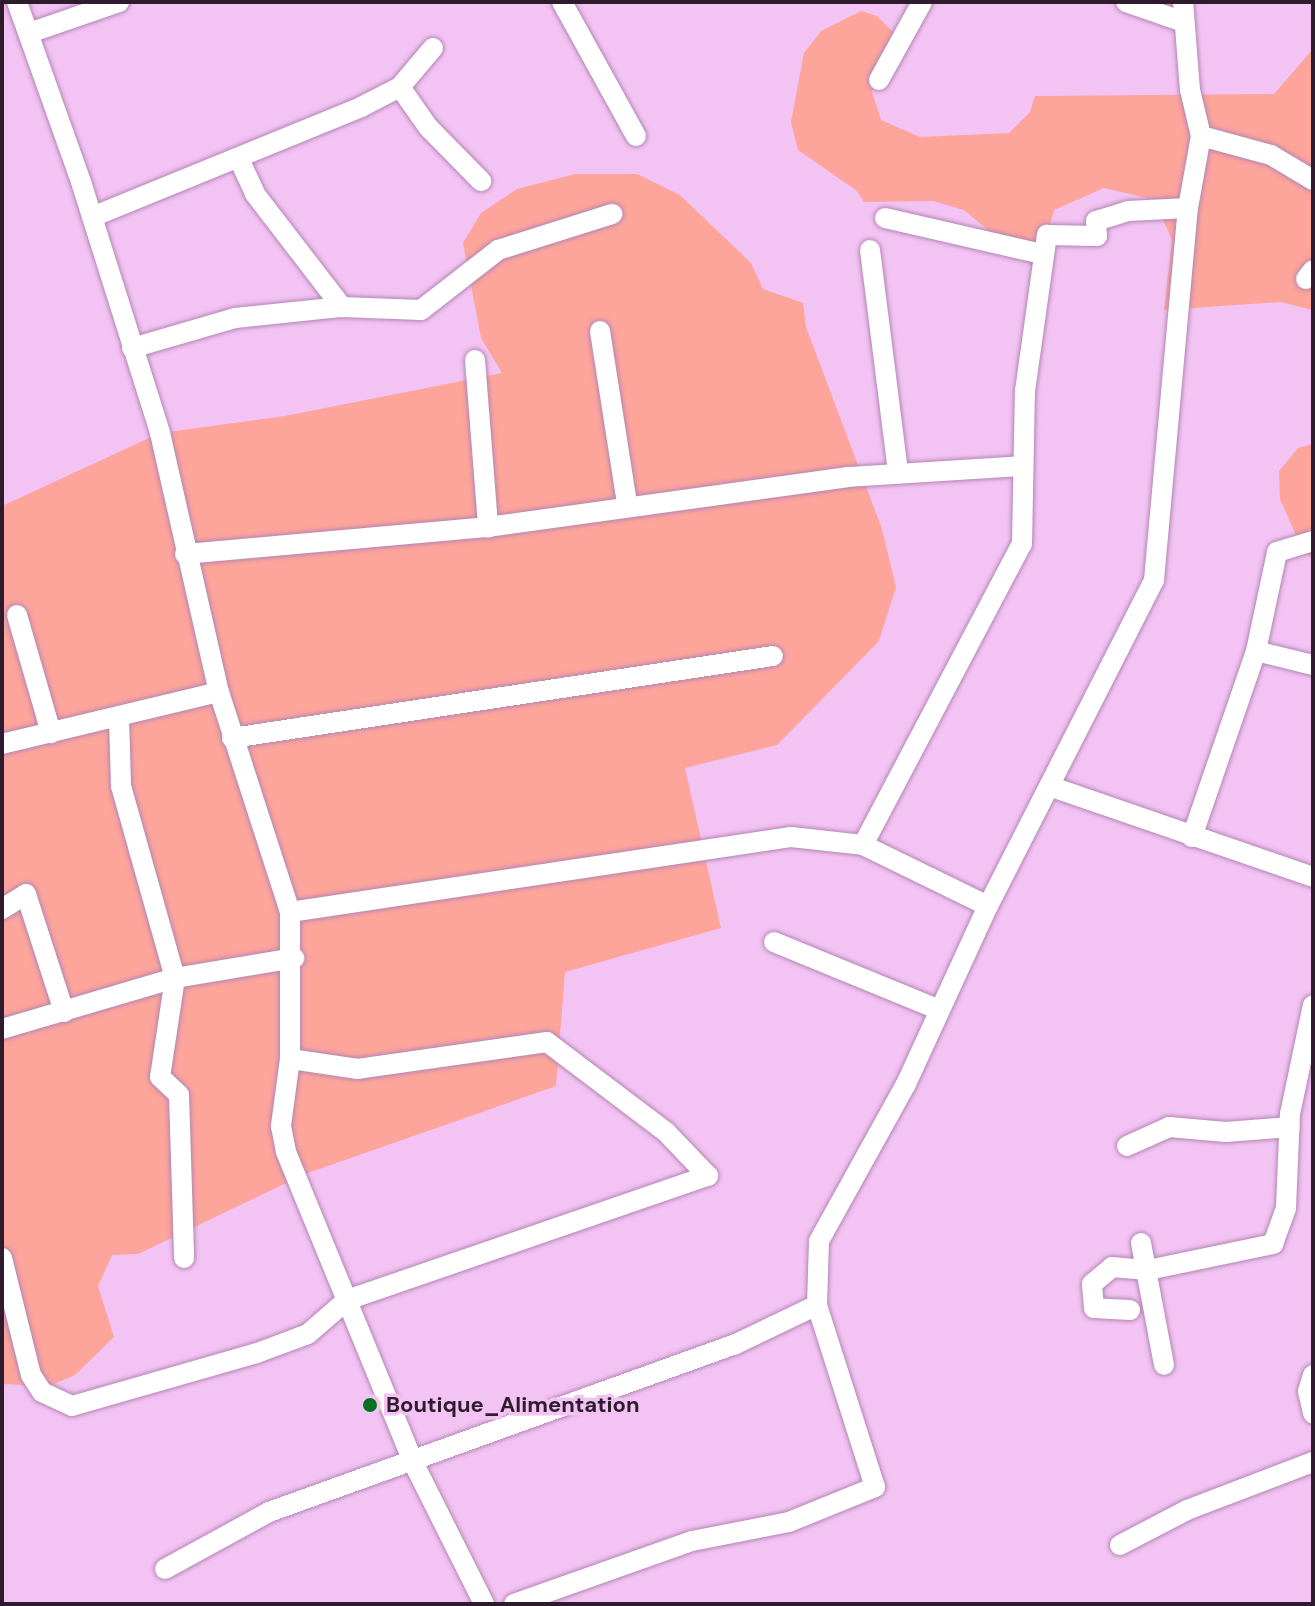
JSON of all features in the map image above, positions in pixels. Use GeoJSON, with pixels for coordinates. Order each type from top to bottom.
{"type":"FeatureCollection","features":[{"type":"Feature","properties":{"kind":"street"},"geometry":{"type":"LineString","coordinates":[[17,2],[32,32],[160,433],[185,554],[219,692],[290,912],[294,958],[290,1059],[281,1126],[286,1152],[414,1464],[484,1604]]}},
{"type":"Feature","properties":{"kind":"street"},"geometry":{"type":"LineString","coordinates":[[32,32],[119,2]]}},
{"type":"Feature","properties":{"kind":"street"},"geometry":{"type":"LineString","coordinates":[[562,2],[636,136]]}},
{"type":"Feature","properties":{"kind":"street"},"geometry":{"type":"LineString","coordinates":[[879,80],[922,2]]}},
{"type":"Feature","properties":{"kind":"street"},"geometry":{"type":"LineString","coordinates":[[514,1604],[692,1541],[789,1522],[875,1487],[817,1305],[819,1241],[906,1084],[988,906],[1052,787],[1154,580],[1188,208],[1201,136],[1182,11],[1126,2]]}},
{"type":"Feature","properties":{"kind":"street"},"geometry":{"type":"LineString","coordinates":[[92,217],[239,159],[400,87],[433,48]]}},
{"type":"Feature","properties":{"kind":"street"},"geometry":{"type":"LineString","coordinates":[[400,87],[428,127],[481,181]]}},
{"type":"Feature","properties":{"kind":"street"},"geometry":{"type":"LineString","coordinates":[[1201,136],[1271,155],[1313,180]]}},
{"type":"Feature","properties":{"kind":"street"},"geometry":{"type":"LineString","coordinates":[[239,159],[255,194],[342,307]]}},
{"type":"Feature","properties":{"kind":"street"},"geometry":{"type":"LineString","coordinates":[[863,845],[1017,558],[1023,531],[1025,391],[1047,235],[1097,236],[1096,221],[1128,211],[1188,208]]}},
{"type":"Feature","properties":{"kind":"street"},"geometry":{"type":"LineString","coordinates":[[132,348],[235,318],[342,307],[421,310],[498,250],[612,214]]}},
{"type":"Feature","properties":{"kind":"street"},"geometry":{"type":"LineString","coordinates":[[885,218],[1042,254]]}},
{"type":"Feature","properties":{"kind":"street"},"geometry":{"type":"LineString","coordinates":[[870,250],[898,473]]}},
{"type":"Feature","properties":{"kind":"street"},"geometry":{"type":"LineString","coordinates":[[600,331],[627,504]]}},
{"type":"Feature","properties":{"kind":"street"},"geometry":{"type":"LineString","coordinates":[[475,360],[488,527]]}},
{"type":"Feature","properties":{"kind":"street"},"geometry":{"type":"LineString","coordinates":[[185,554],[488,527],[627,504],[898,473],[1023,466]]}},
{"type":"Feature","properties":{"kind":"street"},"geometry":{"type":"LineString","coordinates":[[1192,837],[1256,651],[1277,552],[1313,541]]}},
{"type":"Feature","properties":{"kind":"street"},"geometry":{"type":"LineString","coordinates":[[17,615],[51,733]]}},
{"type":"Feature","properties":{"kind":"street"},"geometry":{"type":"LineString","coordinates":[[1256,651],[1313,665]]}},
{"type":"Feature","properties":{"kind":"street"},"geometry":{"type":"LineString","coordinates":[[232,738],[773,656]]}},
{"type":"Feature","properties":{"kind":"street"},"geometry":{"type":"LineString","coordinates":[[2,744],[219,692]]}},
{"type":"Feature","properties":{"kind":"street"},"geometry":{"type":"LineString","coordinates":[[119,718],[121,786],[175,978],[160,1077],[179,1095],[184,1258]]}},
{"type":"Feature","properties":{"kind":"street"},"geometry":{"type":"LineString","coordinates":[[1052,787],[1313,877]]}},
{"type":"Feature","properties":{"kind":"street"},"geometry":{"type":"LineString","coordinates":[[290,912],[791,837],[863,845],[988,906]]}},
{"type":"Feature","properties":{"kind":"street"},"geometry":{"type":"LineString","coordinates":[[2,909],[26,894],[64,1012]]}},
{"type":"Feature","properties":{"kind":"street"},"geometry":{"type":"LineString","coordinates":[[774,942],[940,1010]]}},
{"type":"Feature","properties":{"kind":"street"},"geometry":{"type":"LineString","coordinates":[[2,1029],[175,978],[294,958]]}},
{"type":"Feature","properties":{"kind":"street"},"geometry":{"type":"LineString","coordinates":[[1130,1310],[1094,1308],[1092,1284],[1112,1267],[1148,1270],[1273,1244],[1286,1208],[1290,1127],[1307,1070],[1313,1005]]}},
{"type":"Feature","properties":{"kind":"street"},"geometry":{"type":"LineString","coordinates":[[2,1258],[31,1375],[42,1392],[72,1406],[308,1334],[347,1300],[708,1176],[666,1132],[547,1042],[358,1069],[290,1059]]}},
{"type":"Feature","properties":{"kind":"street"},"geometry":{"type":"LineString","coordinates":[[1127,1146],[1169,1127],[1226,1132],[1290,1127]]}},
{"type":"Feature","properties":{"kind":"street"},"geometry":{"type":"LineString","coordinates":[[1141,1243],[1164,1365]]}},
{"type":"Feature","properties":{"kind":"street"},"geometry":{"type":"LineString","coordinates":[[165,1569],[269,1512],[414,1464],[734,1345],[817,1305]]}},
{"type":"Feature","properties":{"kind":"street"},"geometry":{"type":"LineString","coordinates":[[1313,1375],[1308,1391],[1313,1413]]}},
{"type":"Feature","properties":{"kind":"street"},"geometry":{"type":"LineString","coordinates":[[1120,1545],[1187,1510],[1313,1462]]}},
{"type":"Feature","properties":{"kind":"shaded area"},"geometry":{"type":"Polygon","coordinates":[[[861,11],[877,16],[897,36],[872,92],[881,120],[920,137],[1009,133],[1030,112],[1035,96],[1274,94],[1313,49],[1313,310],[1280,302],[1164,310],[1172,240],[1160,213],[1164,202],[1104,188],[1054,210],[1037,270],[964,210],[933,201],[864,202],[857,191],[798,150],[791,122],[804,53],[821,31],[861,11]]]}},
{"type":"Feature","properties":{"kind":"shaded area"},"geometry":{"type":"Polygon","coordinates":[[[575,174],[637,174],[680,195],[751,263],[763,289],[803,303],[806,327],[882,529],[896,587],[879,641],[777,745],[685,768],[721,928],[565,972],[556,1086],[305,1174],[138,1254],[112,1255],[98,1286],[114,1337],[75,1375],[49,1386],[2,1384],[2,506],[160,433],[285,416],[502,373],[481,338],[463,243],[481,213],[517,189],[575,174]]]}},
{"type":"Feature","properties":{"kind":"shaded area"},"geometry":{"type":"Polygon","coordinates":[[[1313,444],[1313,559],[1303,551],[1280,499],[1279,471],[1298,448],[1313,444]]]}},
{"type":"Feature","properties":{"kind":"place","name":"Boutique_Alimentation"},"geometry":{"type":"Point","coordinates":[370,1405]}}]}
